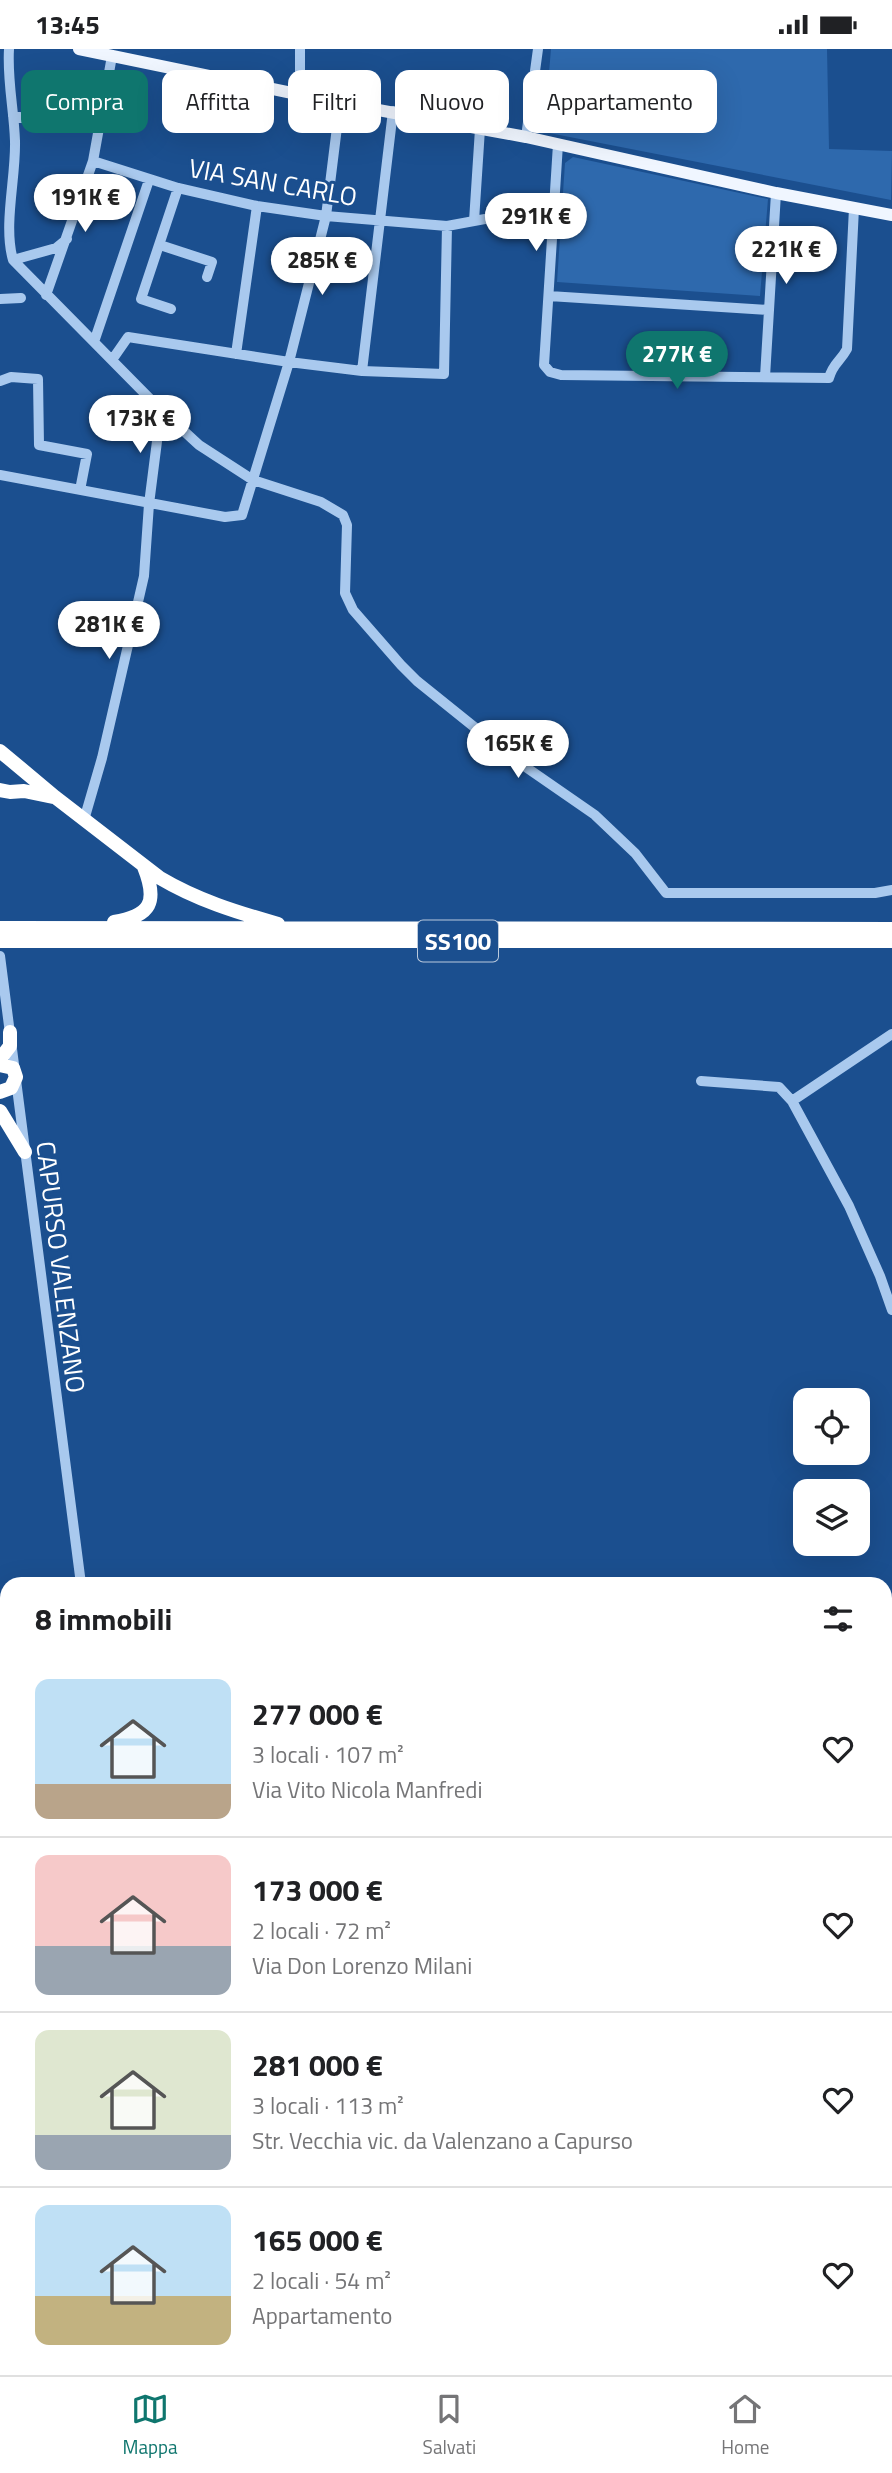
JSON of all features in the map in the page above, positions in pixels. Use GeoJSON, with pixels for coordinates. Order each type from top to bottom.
{"type":"FeatureCollection","features":[{"type":"Feature","properties":{"kind":"highway","name":"SS100"},"geometry":{"type":"LineString","coordinates":[[0,751],[143,866],[178,889],[213,904],[296,929]]}},
{"type":"Feature","properties":{"kind":"highway"},"geometry":{"type":"LineString","coordinates":[[0,768],[19,767]]}},
{"type":"Feature","properties":{"kind":"highway","name":"SS100"},"geometry":{"type":"LineString","coordinates":[[3,794],[24,791],[55,797]]}},
{"type":"Feature","properties":{"kind":"highway"},"geometry":{"type":"LineString","coordinates":[[54,929],[139,916],[147,909],[151,897],[151,884],[143,866]]}},
{"type":"Feature","properties":{"kind":"highway","name":"SS100"},"geometry":{"type":"LineString","coordinates":[[0,928],[24,935],[892,941]]}},
{"type":"Feature","properties":{"kind":"highway","name":"SS100"},"geometry":{"type":"LineString","coordinates":[[0,941],[54,929],[892,929]]}},
{"type":"Feature","properties":{"kind":"highway"},"geometry":{"type":"LineString","coordinates":[[0,1059],[10,1046],[10,1032]]}},
{"type":"Feature","properties":{"kind":"highway"},"geometry":{"type":"LineString","coordinates":[[0,1065],[13,1068],[16,1077],[11,1088],[0,1092]]}},
{"type":"Feature","properties":{"kind":"highway"},"geometry":{"type":"LineString","coordinates":[[0,1111],[25,1152]]}},
{"type":"Feature","properties":{"kind":"main road"},"geometry":{"type":"LineString","coordinates":[[79,49],[288,92]]}},
{"type":"Feature","properties":{"kind":"main road"},"geometry":{"type":"LineString","coordinates":[[381,109],[393,111]]}},
{"type":"Feature","properties":{"kind":"main road"},"geometry":{"type":"LineString","coordinates":[[503,133],[776,193],[892,215]]}},
{"type":"Feature","properties":{"kind":"street"},"geometry":{"type":"LineString","coordinates":[[9,49],[15,142],[11,241],[13,260],[199,445],[253,480],[321,502],[343,515],[348,525],[345,593],[348,603],[401,666],[514,759],[595,815],[635,853],[666,893],[875,893],[892,890]]}},
{"type":"Feature","properties":{"kind":"street"},"geometry":{"type":"LineString","coordinates":[[300,49],[300,70]]}},
{"type":"Feature","properties":{"kind":"street"},"geometry":{"type":"LineString","coordinates":[[526,137],[538,49]]}},
{"type":"Feature","properties":{"kind":"street"},"geometry":{"type":"LineString","coordinates":[[47,295],[93,161],[113,56]]}},
{"type":"Feature","properties":{"kind":"street"},"geometry":{"type":"LineString","coordinates":[[362,371],[393,111]]}},
{"type":"Feature","properties":{"kind":"street"},"geometry":{"type":"LineString","coordinates":[[13,116],[21,117]]}},
{"type":"Feature","properties":{"kind":"street"},"geometry":{"type":"LineString","coordinates":[[0,475],[240,517],[246,509],[289,362],[326,216],[336,133]]}},
{"type":"Feature","properties":{"kind":"street"},"geometry":{"type":"LineString","coordinates":[[474,222],[480,133]]}},
{"type":"Feature","properties":{"kind":"street"},"geometry":{"type":"LineString","coordinates":[[558,144],[544,365],[550,372],[561,375],[829,378],[832,365],[842,358],[847,349],[854,208]]}},
{"type":"Feature","properties":{"kind":"street","name":"VIA SAN CARLO"},"geometry":{"type":"LineString","coordinates":[[93,161],[149,180],[257,207],[326,216],[447,226],[555,206]]}},
{"type":"Feature","properties":{"kind":"street"},"geometry":{"type":"LineString","coordinates":[[94,342],[149,180]]}},
{"type":"Feature","properties":{"kind":"street"},"geometry":{"type":"LineString","coordinates":[[171,309],[141,299],[178,188]]}},
{"type":"Feature","properties":{"kind":"street"},"geometry":{"type":"LineString","coordinates":[[765,377],[776,193]]}},
{"type":"Feature","properties":{"kind":"street"},"geometry":{"type":"LineString","coordinates":[[236,354],[257,207]]}},
{"type":"Feature","properties":{"kind":"street"},"geometry":{"type":"LineString","coordinates":[[112,361],[128,337],[362,371],[444,374],[447,226]]}},
{"type":"Feature","properties":{"kind":"street"},"geometry":{"type":"LineString","coordinates":[[13,260],[56,248],[67,239]]}},
{"type":"Feature","properties":{"kind":"street"},"geometry":{"type":"LineString","coordinates":[[160,245],[212,262],[206,277]]}},
{"type":"Feature","properties":{"kind":"street"},"geometry":{"type":"LineString","coordinates":[[549,296],[769,310]]}},
{"type":"Feature","properties":{"kind":"street"},"geometry":{"type":"LineString","coordinates":[[0,299],[20,298]]}},
{"type":"Feature","properties":{"kind":"street"},"geometry":{"type":"LineString","coordinates":[[0,381],[10,377],[38,379],[39,445],[87,454],[80,490]]}},
{"type":"Feature","properties":{"kind":"street"},"geometry":{"type":"LineString","coordinates":[[84,820],[102,758],[144,576],[149,503],[161,410]]}},
{"type":"Feature","properties":{"kind":"street","name":"CAPURSO VALENZANO"},"geometry":{"type":"LineString","coordinates":[[0,956],[80,1577]]}},
{"type":"Feature","properties":{"kind":"street"},"geometry":{"type":"LineString","coordinates":[[792,1101],[892,1034]]}},
{"type":"Feature","properties":{"kind":"street"},"geometry":{"type":"LineString","coordinates":[[701,1081],[779,1087],[792,1101],[849,1206],[892,1310]]}},
{"type":"Feature","properties":{"kind":"shaded area"},"geometry":{"type":"Polygon","coordinates":[[[551,49],[827,49],[829,149],[892,151],[891,200],[549,133],[717,133],[717,70],[549,70],[551,49]]]}},
{"type":"Feature","properties":{"kind":"shaded area"},"geometry":{"type":"Polygon","coordinates":[[[573,157],[768,199],[760,296],[557,282],[565,163],[573,157]]]}}]}
